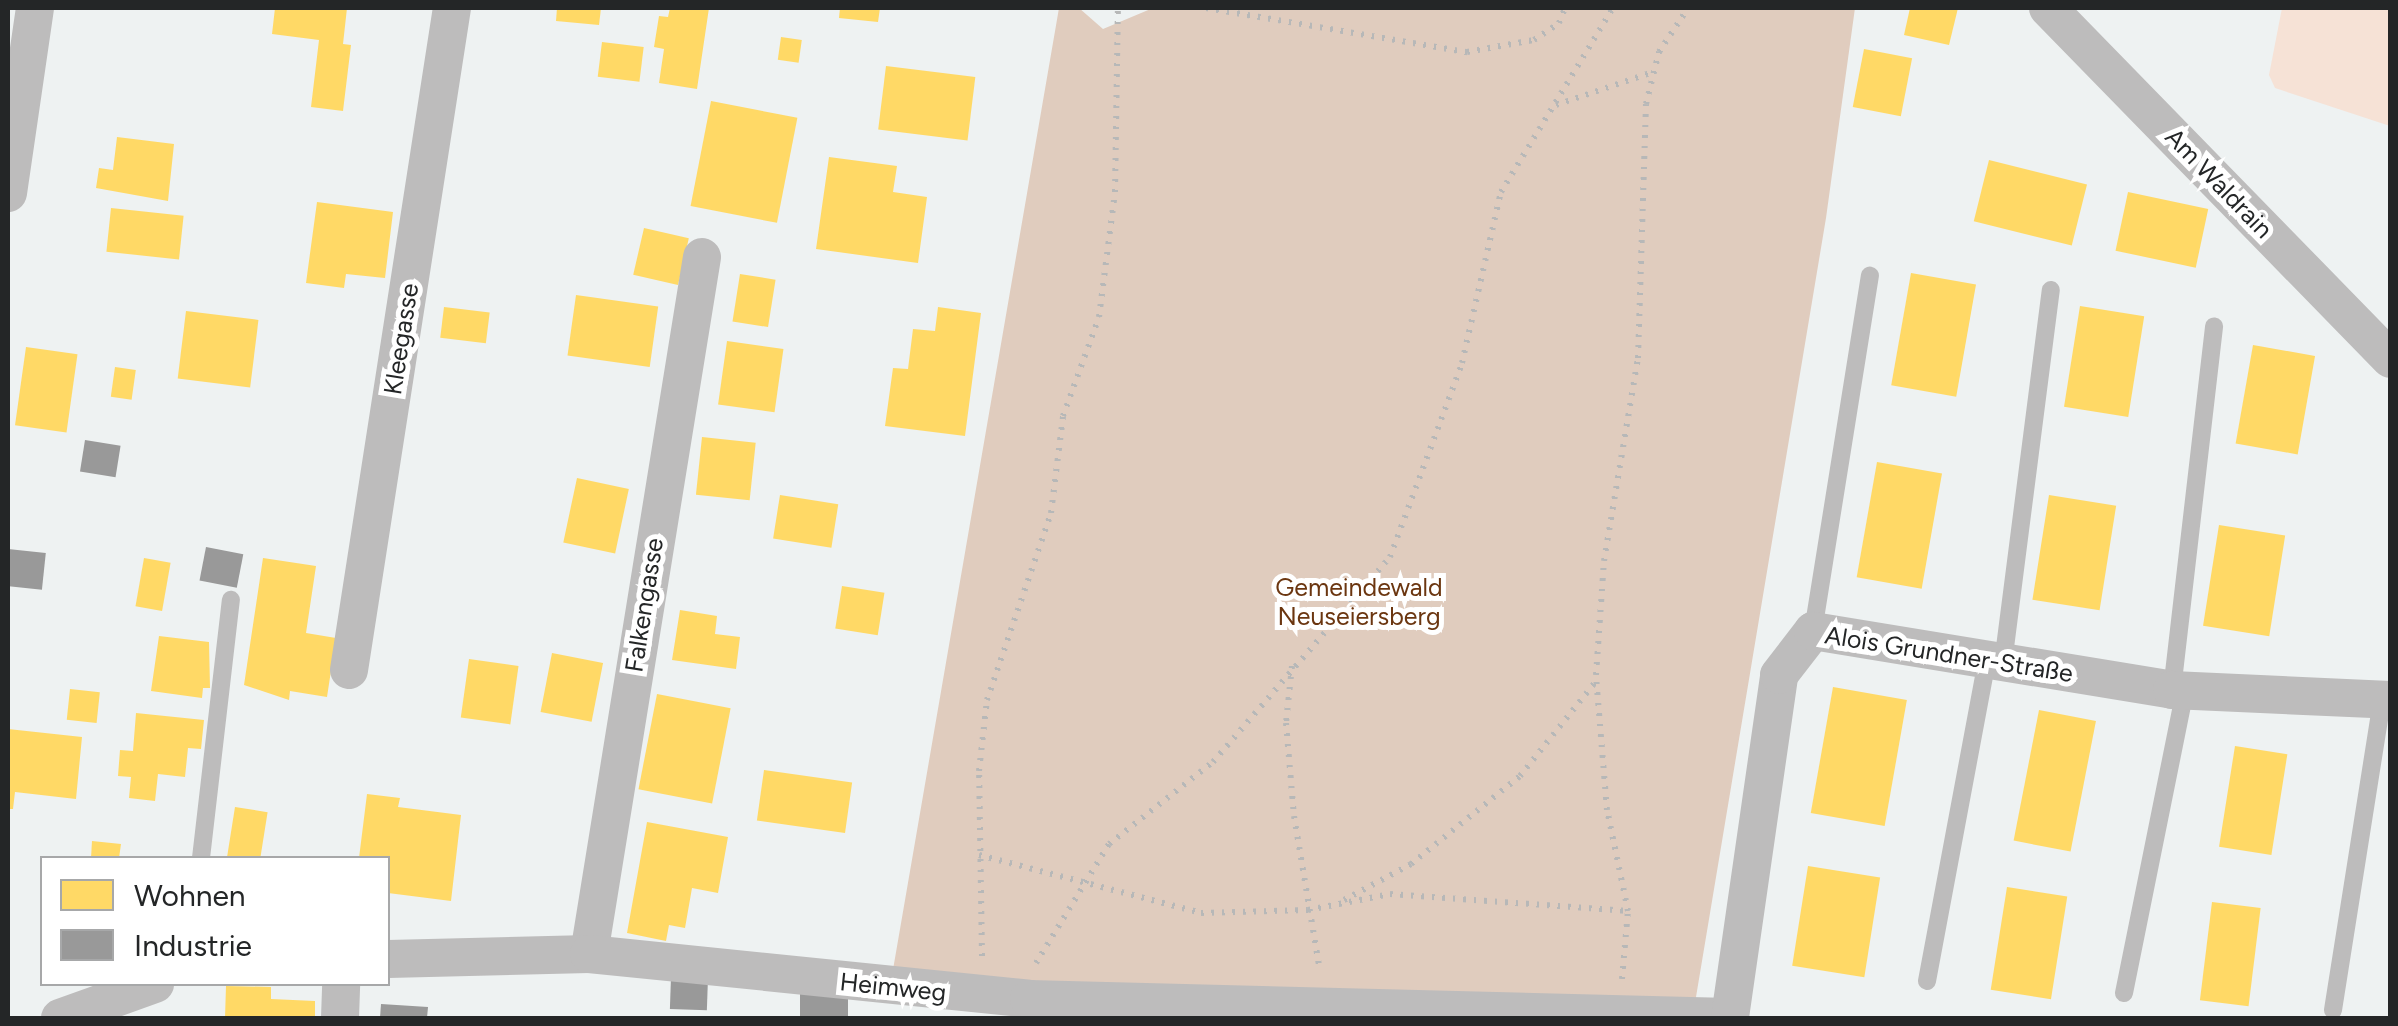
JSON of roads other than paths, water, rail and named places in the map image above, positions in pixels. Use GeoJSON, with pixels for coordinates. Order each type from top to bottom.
{"type":"FeatureCollection","features":[{"type":"Feature","properties":{"kind":"street"},"geometry":{"type":"LineString","coordinates":[[8,194],[35,8]]}},
{"type":"Feature","properties":{"kind":"street","name":"Kleegasse"},"geometry":{"type":"LineString","coordinates":[[350,670],[452,8]]}},
{"type":"Feature","properties":{"kind":"street","name":"Am Waldrain"},"geometry":{"type":"LineString","coordinates":[[2048,8],[2390,360]]}},
{"type":"Feature","properties":{"kind":"street","name":"Falkengasse"},"geometry":{"type":"LineString","coordinates":[[589,954],[702,257]]}},
{"type":"Feature","properties":{"kind":"street","name":"Alois Grundner-Straße"},"geometry":{"type":"LineString","coordinates":[[1738,984],[1779,675],[1813,631],[2178,691],[2386,700]]}},
{"type":"Feature","properties":{"kind":"street","name":"Heimweg"},"geometry":{"type":"LineString","coordinates":[[390,958],[589,954],[982,1008],[1028,1000],[1329,1012],[1730,1017],[1738,984]]}},
{"type":"Feature","properties":{"kind":"street"},"geometry":{"type":"LineString","coordinates":[[60,1018],[149,986]]}},
{"type":"Feature","properties":{"kind":"street"},"geometry":{"type":"LineString","coordinates":[[340,1018],[341,986]]}},
{"type":"Feature","properties":{"kind":"lane"},"geometry":{"type":"LineString","coordinates":[[1813,631],[1870,276]]}},
{"type":"Feature","properties":{"kind":"lane"},"geometry":{"type":"LineString","coordinates":[[1926,982],[1995,661],[2051,290]]}},
{"type":"Feature","properties":{"kind":"lane"},"geometry":{"type":"LineString","coordinates":[[2124,994],[2178,691],[2214,326]]}},
{"type":"Feature","properties":{"kind":"lane"},"geometry":{"type":"LineString","coordinates":[[201,856],[230,600]]}},
{"type":"Feature","properties":{"kind":"lane"},"geometry":{"type":"LineString","coordinates":[[2333,1010],[2386,700]]}},
{"type":"Feature","properties":{"kind":"park label","name":"Gemeindewald Neuseiersberg"},"geometry":{"type":"Point","coordinates":[1359,602]}}]}
